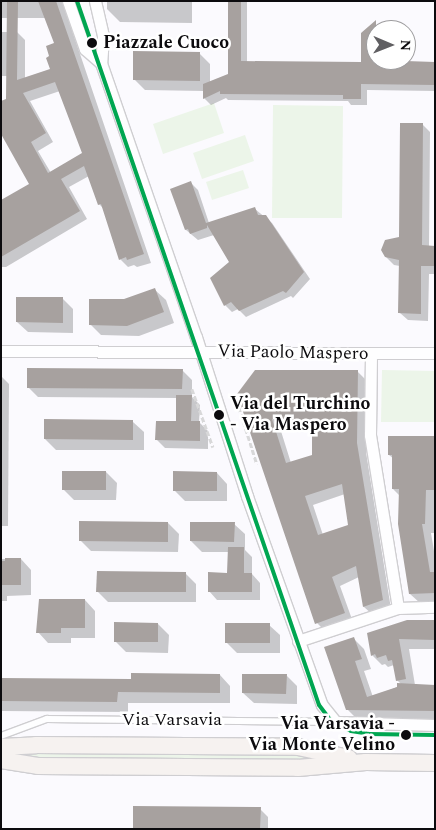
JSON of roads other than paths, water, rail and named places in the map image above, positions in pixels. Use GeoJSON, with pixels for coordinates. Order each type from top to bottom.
{"type":"FeatureCollection","features":[{"type":"Feature","properties":{"kind":"street"},"geometry":{"type":"LineString","coordinates":[[68,1],[85,49],[101,64]]}},
{"type":"Feature","properties":{"kind":"street"},"geometry":{"type":"LineString","coordinates":[[95,1],[103,37],[101,64],[298,641],[322,706],[336,722]]}},
{"type":"Feature","properties":{"kind":"street","name":"Via Paolo Maspero"},"geometry":{"type":"LineString","coordinates":[[1,351],[435,354]]}},
{"type":"Feature","properties":{"kind":"street"},"geometry":{"type":"LineString","coordinates":[[371,354],[370,435],[398,608]]}},
{"type":"Feature","properties":{"kind":"street"},"geometry":{"type":"LineString","coordinates":[[298,641],[398,608],[435,607]]}},
{"type":"Feature","properties":{"kind":"street","name":"Via Varsavia"},"geometry":{"type":"LineString","coordinates":[[336,722],[435,725]]}},
{"type":"Feature","properties":{"kind":"street","name":"Via Varsavia"},"geometry":{"type":"LineString","coordinates":[[1,748],[36,745],[298,747],[366,762]]}},
{"type":"Feature","properties":{"kind":"street","name":"Via Varsavia"},"geometry":{"type":"LineString","coordinates":[[1,760],[38,766],[298,768],[366,762],[435,763]]}},
{"type":"Feature","properties":{"kind":"lane","name":"Via Varsavia"},"geometry":{"type":"LineString","coordinates":[[1,736],[47,719],[336,722]]}},
{"type":"Feature","properties":{"kind":"place","name":"Piazzale Cuoco"},"geometry":{"type":"Point","coordinates":[92,43]}},
{"type":"Feature","properties":{"kind":"place","name":"Via del Turchino - Via Maspero"},"geometry":{"type":"Point","coordinates":[219,415]}},
{"type":"Feature","properties":{"kind":"place","name":"Via Varsavia - Via Monte Velino"},"geometry":{"type":"Point","coordinates":[406,735]}}]}
